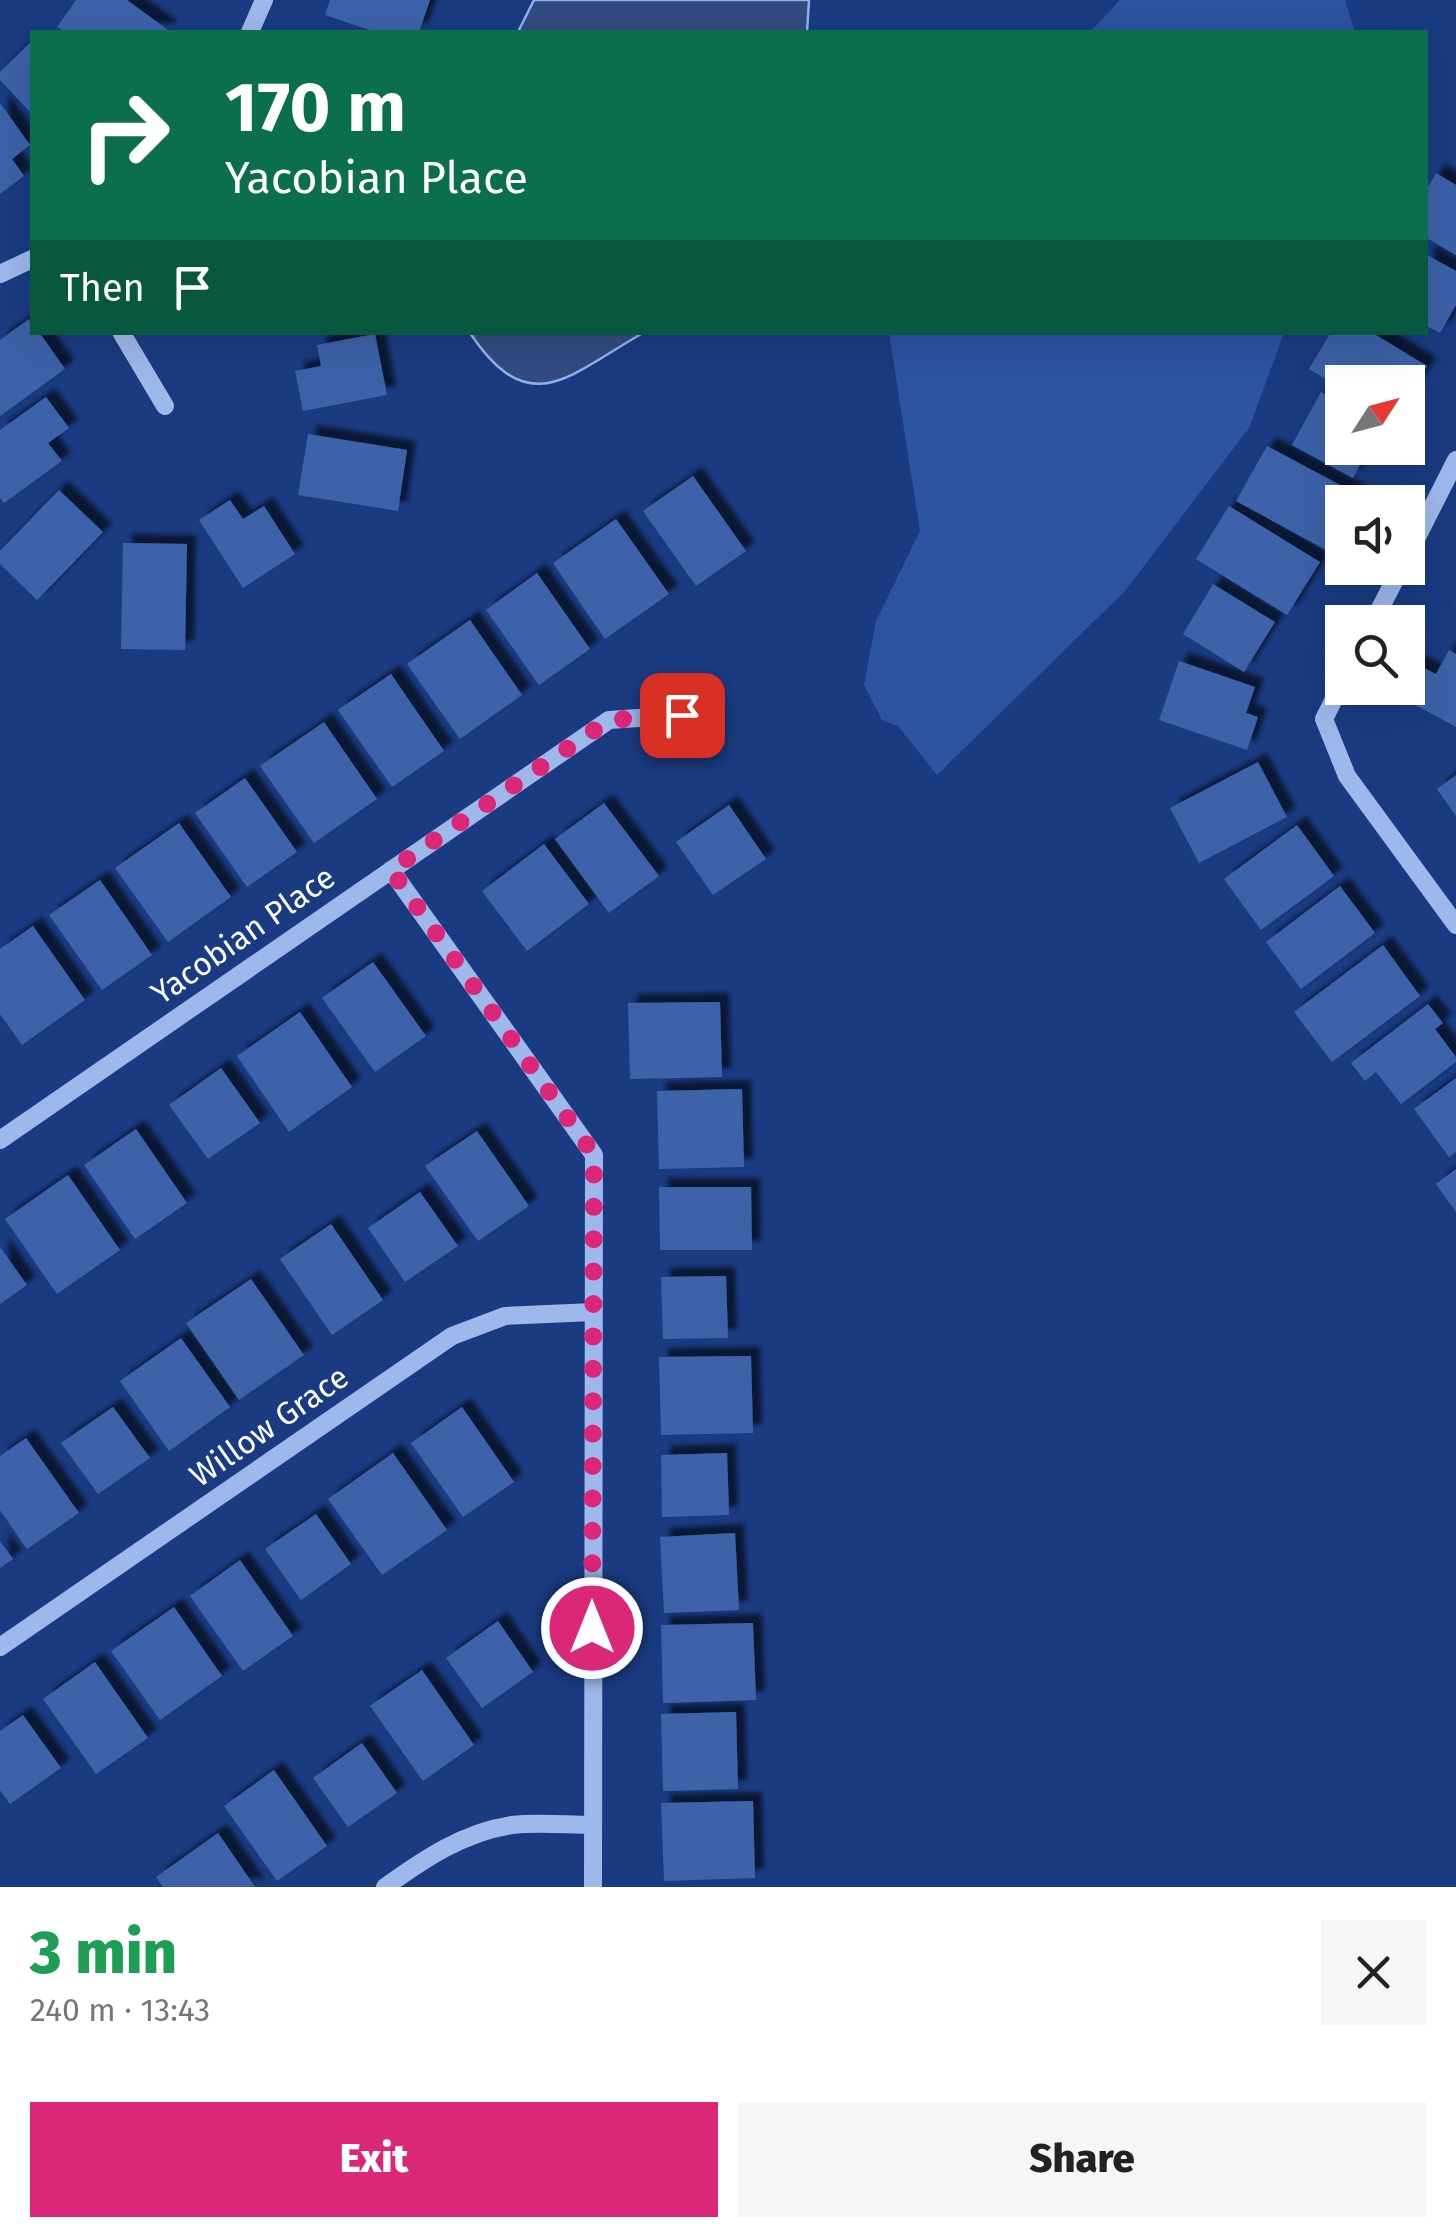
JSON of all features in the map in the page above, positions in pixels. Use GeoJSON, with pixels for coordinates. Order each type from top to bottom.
{"type":"FeatureCollection","features":[{"type":"Feature","properties":{"kind":"street"},"geometry":{"type":"LineString","coordinates":[[251,30],[264,0]]}},
{"type":"Feature","properties":{"kind":"street"},"geometry":{"type":"LineString","coordinates":[[0,274],[30,260]]}},
{"type":"Feature","properties":{"kind":"street"},"geometry":{"type":"LineString","coordinates":[[123,335],[165,406]]}},
{"type":"Feature","properties":{"kind":"street"},"geometry":{"type":"LineString","coordinates":[[1425,521],[1456,460]]}},
{"type":"Feature","properties":{"kind":"street"},"geometry":{"type":"LineString","coordinates":[[1331,705],[1324,719],[1347,776],[1456,925]]}},
{"type":"Feature","properties":{"kind":"street","name":"Yacobian Place"},"geometry":{"type":"LineString","coordinates":[[0,1140],[609,720],[682,715]]}},
{"type":"Feature","properties":{"kind":"street"},"geometry":{"type":"LineString","coordinates":[[391,870],[594,1155],[593,1887]]}},
{"type":"Feature","properties":{"kind":"street","name":"Willow Grace"},"geometry":{"type":"LineString","coordinates":[[0,1648],[452,1336],[505,1316],[593,1312]]}},
{"type":"Feature","properties":{"kind":"street"},"geometry":{"type":"LineString","coordinates":[[384,1887],[471,1835],[514,1825],[592,1825]]}},
{"type":"Feature","properties":{"kind":"shaded area"},"geometry":{"type":"Polygon","coordinates":[[[534,0],[809,0],[807,30],[519,30],[534,0]]]}},
{"type":"Feature","properties":{"kind":"shaded area"},"geometry":{"type":"Polygon","coordinates":[[[1120,0],[1345,0],[1354,30],[1092,30],[1120,0]]]}},
{"type":"Feature","properties":{"kind":"shaded area"},"geometry":{"type":"Polygon","coordinates":[[[472,335],[640,335],[572,375],[552,382],[532,383],[512,377],[492,361],[472,335]]]}},
{"type":"Feature","properties":{"kind":"shaded area"},"geometry":{"type":"Polygon","coordinates":[[[889,335],[1283,335],[1249,428],[1125,591],[937,775],[898,726],[882,720],[864,685],[876,621],[920,531],[889,335]]]}},
{"type":"Feature","properties":{"kind":"building"},"geometry":{"type":"Polygon","coordinates":[[[76,0],[127,0],[168,30],[62,30],[57,27],[76,0]]]}},
{"type":"Feature","properties":{"kind":"building"},"geometry":{"type":"Polygon","coordinates":[[[330,0],[430,0],[420,30],[369,30],[325,15],[330,0]]]}},
{"type":"Feature","properties":{"kind":"building"},"geometry":{"type":"Polygon","coordinates":[[[30,43],[30,112],[0,80],[0,72],[30,43]]]}},
{"type":"Feature","properties":{"kind":"building"},"geometry":{"type":"Polygon","coordinates":[[[0,103],[30,145],[12,159],[24,176],[0,194],[0,103]]]}},
{"type":"Feature","properties":{"kind":"building"},"geometry":{"type":"Polygon","coordinates":[[[1436,173],[1456,185],[1456,255],[1428,239],[1428,188],[1436,173]]]}},
{"type":"Feature","properties":{"kind":"building"},"geometry":{"type":"Polygon","coordinates":[[[1428,256],[1456,271],[1456,305],[1440,333],[1428,327],[1428,256]]]}},
{"type":"Feature","properties":{"kind":"building"},"geometry":{"type":"Polygon","coordinates":[[[29,319],[30,335],[41,335],[65,369],[0,416],[0,340],[29,319]]]}},
{"type":"Feature","properties":{"kind":"building"},"geometry":{"type":"Polygon","coordinates":[[[375,335],[387,395],[303,411],[295,371],[321,366],[317,345],[375,335]]]}},
{"type":"Feature","properties":{"kind":"building"},"geometry":{"type":"Polygon","coordinates":[[[1329,335],[1376,335],[1427,366],[1425,369],[1425,365],[1325,365],[1325,379],[1309,369],[1329,335]]]}},
{"type":"Feature","properties":{"kind":"building"},"geometry":{"type":"Polygon","coordinates":[[[1321,392],[1325,394],[1325,463],[1292,445],[1321,392]]]}},
{"type":"Feature","properties":{"kind":"building"},"geometry":{"type":"Polygon","coordinates":[[[46,397],[69,428],[48,443],[62,461],[4,503],[0,498],[0,430],[46,397]]]}},
{"type":"Feature","properties":{"kind":"building"},"geometry":{"type":"Polygon","coordinates":[[[308,434],[407,450],[398,511],[298,495],[308,434]]]}},
{"type":"Feature","properties":{"kind":"building"},"geometry":{"type":"Polygon","coordinates":[[[1267,446],[1340,485],[1325,485],[1325,549],[1236,501],[1267,446]]]}},
{"type":"Feature","properties":{"kind":"building"},"geometry":{"type":"Polygon","coordinates":[[[1329,465],[1360,465],[1353,478],[1329,465]]]}},
{"type":"Feature","properties":{"kind":"building"},"geometry":{"type":"Polygon","coordinates":[[[693,476],[746,551],[696,586],[643,511],[693,476]]]}},
{"type":"Feature","properties":{"kind":"building"},"geometry":{"type":"Polygon","coordinates":[[[59,490],[103,532],[37,600],[0,564],[0,551],[59,490]]]}},
{"type":"Feature","properties":{"kind":"building"},"geometry":{"type":"Polygon","coordinates":[[[230,500],[243,519],[264,506],[295,554],[243,588],[199,520],[230,500]]]}},
{"type":"Feature","properties":{"kind":"building"},"geometry":{"type":"Polygon","coordinates":[[[1229,506],[1320,562],[1287,615],[1196,559],[1229,506]]]}},
{"type":"Feature","properties":{"kind":"building"},"geometry":{"type":"Polygon","coordinates":[[[616,519],[669,594],[605,639],[553,563],[616,519]]]}},
{"type":"Feature","properties":{"kind":"building"},"geometry":{"type":"Polygon","coordinates":[[[123,543],[187,544],[185,650],[121,649],[123,543]]]}},
{"type":"Feature","properties":{"kind":"building"},"geometry":{"type":"Polygon","coordinates":[[[537,573],[590,649],[539,685],[486,610],[537,573]]]}},
{"type":"Feature","properties":{"kind":"building"},"geometry":{"type":"Polygon","coordinates":[[[1213,584],[1275,622],[1244,672],[1183,634],[1213,584]]]}},
{"type":"Feature","properties":{"kind":"building"},"geometry":{"type":"Polygon","coordinates":[[[470,620],[522,695],[460,739],[407,664],[470,620]]]}},
{"type":"Feature","properties":{"kind":"building"},"geometry":{"type":"Polygon","coordinates":[[[1449,650],[1456,654],[1456,727],[1416,705],[1425,705],[1425,668],[1436,674],[1449,650]]]}},
{"type":"Feature","properties":{"kind":"building"},"geometry":{"type":"Polygon","coordinates":[[[1179,661],[1255,687],[1246,713],[1258,717],[1247,750],[1159,720],[1179,661]]]}},
{"type":"Feature","properties":{"kind":"building"},"geometry":{"type":"Polygon","coordinates":[[[391,674],[444,751],[392,787],[338,710],[391,674]]]}},
{"type":"Feature","properties":{"kind":"building"},"geometry":{"type":"Polygon","coordinates":[[[324,722],[377,799],[314,843],[260,766],[324,722]]]}},
{"type":"Feature","properties":{"kind":"building"},"geometry":{"type":"Polygon","coordinates":[[[1258,762],[1287,817],[1199,863],[1170,808],[1258,762]]]}},
{"type":"Feature","properties":{"kind":"building"},"geometry":{"type":"Polygon","coordinates":[[[1456,775],[1456,816],[1437,789],[1456,775]]]}},
{"type":"Feature","properties":{"kind":"building"},"geometry":{"type":"Polygon","coordinates":[[[245,778],[297,852],[247,887],[195,813],[245,778]]]}},
{"type":"Feature","properties":{"kind":"building"},"geometry":{"type":"Polygon","coordinates":[[[604,803],[659,876],[609,913],[555,839],[604,803]]]}},
{"type":"Feature","properties":{"kind":"building"},"geometry":{"type":"Polygon","coordinates":[[[729,805],[766,859],[713,895],[676,842],[729,805]]]}},
{"type":"Feature","properties":{"kind":"building"},"geometry":{"type":"Polygon","coordinates":[[[179,823],[231,897],[168,942],[115,868],[179,823]]]}},
{"type":"Feature","properties":{"kind":"building"},"geometry":{"type":"Polygon","coordinates":[[[1297,825],[1334,876],[1261,930],[1224,879],[1297,825]]]}},
{"type":"Feature","properties":{"kind":"building"},"geometry":{"type":"Polygon","coordinates":[[[544,844],[589,904],[527,951],[482,891],[544,844]]]}},
{"type":"Feature","properties":{"kind":"building"},"geometry":{"type":"Polygon","coordinates":[[[100,880],[152,955],[102,990],[49,915],[100,880]]]}},
{"type":"Feature","properties":{"kind":"building"},"geometry":{"type":"Polygon","coordinates":[[[1340,886],[1375,933],[1301,989],[1266,942],[1340,886]]]}},
{"type":"Feature","properties":{"kind":"building"},"geometry":{"type":"Polygon","coordinates":[[[33,926],[85,1000],[22,1045],[0,1014],[0,949],[33,926]]]}},
{"type":"Feature","properties":{"kind":"building"},"geometry":{"type":"Polygon","coordinates":[[[1383,945],[1420,996],[1332,1062],[1294,1012],[1383,945]]]}},
{"type":"Feature","properties":{"kind":"building"},"geometry":{"type":"Polygon","coordinates":[[[373,962],[426,1036],[375,1072],[322,998],[373,962]]]}},
{"type":"Feature","properties":{"kind":"building"},"geometry":{"type":"Polygon","coordinates":[[[720,1002],[722,1077],[630,1079],[628,1003],[720,1002]]]}},
{"type":"Feature","properties":{"kind":"building"},"geometry":{"type":"Polygon","coordinates":[[[1428,1004],[1443,1023],[1435,1029],[1456,1062],[1401,1104],[1376,1072],[1365,1081],[1351,1063],[1428,1004]]]}},
{"type":"Feature","properties":{"kind":"building"},"geometry":{"type":"Polygon","coordinates":[[[300,1012],[352,1087],[289,1132],[237,1056],[300,1012]]]}},
{"type":"Feature","properties":{"kind":"building"},"geometry":{"type":"Polygon","coordinates":[[[221,1068],[260,1123],[208,1159],[169,1105],[221,1068]]]}},
{"type":"Feature","properties":{"kind":"building"},"geometry":{"type":"Polygon","coordinates":[[[1456,1078],[1456,1152],[1449,1157],[1414,1109],[1456,1078]]]}},
{"type":"Feature","properties":{"kind":"building"},"geometry":{"type":"Polygon","coordinates":[[[742,1089],[744,1167],[659,1169],[657,1091],[742,1089]]]}},
{"type":"Feature","properties":{"kind":"building"},"geometry":{"type":"Polygon","coordinates":[[[136,1129],[187,1203],[135,1239],[84,1165],[136,1129]]]}},
{"type":"Feature","properties":{"kind":"building"},"geometry":{"type":"Polygon","coordinates":[[[477,1131],[529,1206],[478,1241],[425,1166],[477,1131]]]}},
{"type":"Feature","properties":{"kind":"building"},"geometry":{"type":"Polygon","coordinates":[[[1456,1169],[1456,1212],[1436,1184],[1456,1169]]]}},
{"type":"Feature","properties":{"kind":"building"},"geometry":{"type":"Polygon","coordinates":[[[68,1175],[120,1250],[57,1294],[5,1219],[68,1175]]]}},
{"type":"Feature","properties":{"kind":"building"},"geometry":{"type":"Polygon","coordinates":[[[659,1187],[751,1187],[752,1250],[660,1250],[659,1187]]]}},
{"type":"Feature","properties":{"kind":"building"},"geometry":{"type":"Polygon","coordinates":[[[420,1192],[458,1246],[405,1282],[368,1228],[420,1192]]]}},
{"type":"Feature","properties":{"kind":"building"},"geometry":{"type":"Polygon","coordinates":[[[331,1224],[383,1300],[332,1335],[280,1259],[331,1224]]]}},
{"type":"Feature","properties":{"kind":"building"},"geometry":{"type":"Polygon","coordinates":[[[0,1247],[27,1285],[0,1304],[0,1247]]]}},
{"type":"Feature","properties":{"kind":"building"},"geometry":{"type":"Polygon","coordinates":[[[726,1276],[728,1338],[663,1339],[661,1277],[726,1276]]]}},
{"type":"Feature","properties":{"kind":"building"},"geometry":{"type":"Polygon","coordinates":[[[251,1279],[304,1355],[239,1400],[186,1323],[251,1279]]]}},
{"type":"Feature","properties":{"kind":"building"},"geometry":{"type":"Polygon","coordinates":[[[181,1338],[230,1407],[169,1451],[120,1381],[181,1338]]]}},
{"type":"Feature","properties":{"kind":"building"},"geometry":{"type":"Polygon","coordinates":[[[751,1356],[753,1433],[661,1435],[659,1357],[751,1356]]]}},
{"type":"Feature","properties":{"kind":"building"},"geometry":{"type":"Polygon","coordinates":[[[113,1407],[150,1458],[98,1494],[61,1443],[113,1407]]]}},
{"type":"Feature","properties":{"kind":"building"},"geometry":{"type":"Polygon","coordinates":[[[462,1407],[514,1482],[463,1517],[411,1443],[462,1407]]]}},
{"type":"Feature","properties":{"kind":"building"},"geometry":{"type":"Polygon","coordinates":[[[26,1438],[79,1513],[27,1549],[0,1510],[0,1456],[26,1438]]]}},
{"type":"Feature","properties":{"kind":"building"},"geometry":{"type":"Polygon","coordinates":[[[393,1453],[447,1530],[382,1575],[328,1499],[393,1453]]]}},
{"type":"Feature","properties":{"kind":"building"},"geometry":{"type":"Polygon","coordinates":[[[727,1453],[729,1515],[662,1517],[661,1455],[727,1453]]]}},
{"type":"Feature","properties":{"kind":"building"},"geometry":{"type":"Polygon","coordinates":[[[316,1514],[351,1564],[301,1600],[265,1549],[316,1514]]]}},
{"type":"Feature","properties":{"kind":"building"},"geometry":{"type":"Polygon","coordinates":[[[735,1533],[739,1610],[664,1613],[660,1537],[735,1533]]]}},
{"type":"Feature","properties":{"kind":"building"},"geometry":{"type":"Polygon","coordinates":[[[0,1541],[13,1559],[0,1568],[0,1541]]]}},
{"type":"Feature","properties":{"kind":"building"},"geometry":{"type":"Polygon","coordinates":[[[240,1560],[293,1636],[243,1671],[190,1596],[240,1560]]]}},
{"type":"Feature","properties":{"kind":"building"},"geometry":{"type":"Polygon","coordinates":[[[174,1607],[222,1676],[160,1720],[111,1651],[174,1607]]]}},
{"type":"Feature","properties":{"kind":"building"},"geometry":{"type":"Polygon","coordinates":[[[498,1621],[533,1672],[482,1708],[446,1658],[498,1621]]]}},
{"type":"Feature","properties":{"kind":"building"},"geometry":{"type":"Polygon","coordinates":[[[753,1623],[756,1700],[663,1703],[661,1625],[753,1623]]]}},
{"type":"Feature","properties":{"kind":"building"},"geometry":{"type":"Polygon","coordinates":[[[95,1662],[148,1738],[96,1774],[43,1699],[95,1662]]]}},
{"type":"Feature","properties":{"kind":"building"},"geometry":{"type":"Polygon","coordinates":[[[422,1670],[474,1745],[423,1781],[370,1706],[422,1670]]]}},
{"type":"Feature","properties":{"kind":"building"},"geometry":{"type":"Polygon","coordinates":[[[736,1712],[738,1789],[663,1791],[661,1714],[736,1712]]]}},
{"type":"Feature","properties":{"kind":"building"},"geometry":{"type":"Polygon","coordinates":[[[23,1715],[61,1768],[10,1804],[0,1790],[0,1731],[23,1715]]]}},
{"type":"Feature","properties":{"kind":"building"},"geometry":{"type":"Polygon","coordinates":[[[362,1743],[397,1793],[348,1827],[313,1778],[362,1743]]]}},
{"type":"Feature","properties":{"kind":"building"},"geometry":{"type":"Polygon","coordinates":[[[274,1770],[327,1846],[277,1881],[224,1806],[274,1770]]]}},
{"type":"Feature","properties":{"kind":"building"},"geometry":{"type":"Polygon","coordinates":[[[753,1801],[755,1878],[664,1881],[661,1803],[753,1801]]]}},
{"type":"Feature","properties":{"kind":"building"},"geometry":{"type":"Polygon","coordinates":[[[218,1833],[255,1887],[163,1887],[156,1877],[218,1833]]]}},
{"type":"Feature","properties":{"kind":"route"},"geometry":{"type":"LineString","coordinates":[[592,1628],[594,1155],[391,870],[609,720],[682,715]]}}]}
